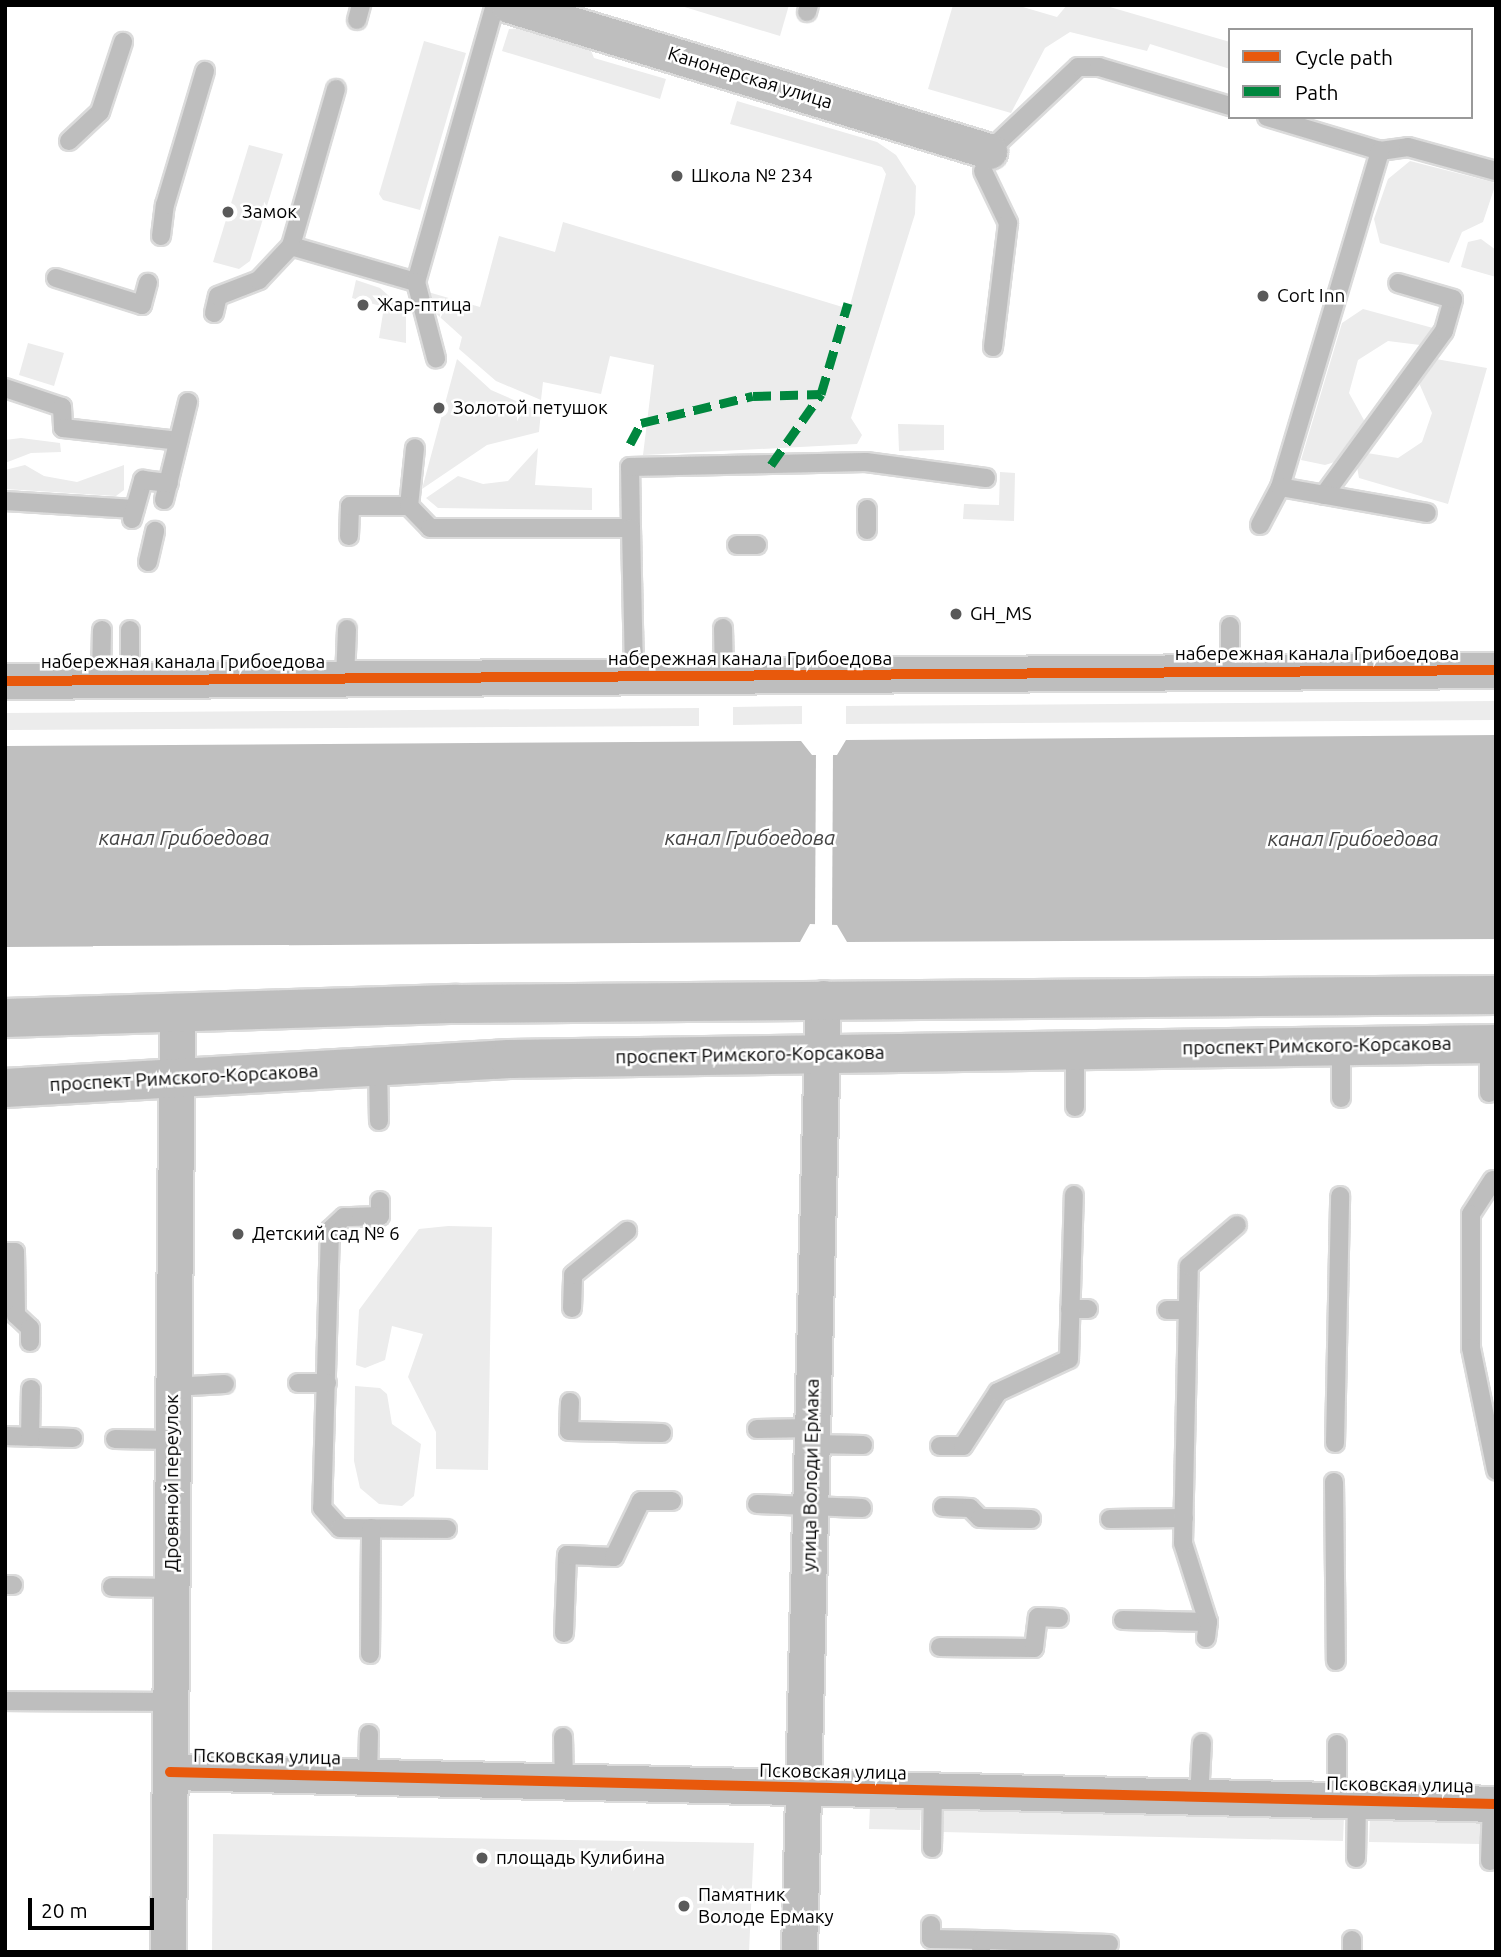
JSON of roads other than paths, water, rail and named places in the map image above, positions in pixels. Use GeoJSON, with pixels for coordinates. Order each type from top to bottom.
{"type":"FeatureCollection","features":[{"type":"Feature","properties":{"kind":"main road"},"geometry":{"type":"LineString","coordinates":[[5,1018],[823,999],[1496,995]]}},
{"type":"Feature","properties":{"kind":"main road","name":"проспект Римского-Корсакова"},"geometry":{"type":"LineString","coordinates":[[5,1088],[178,1082],[379,1065],[1075,1049],[1492,1044]]}},
{"type":"Feature","properties":{"kind":"street","name":"Канонерская улица"},"geometry":{"type":"LineString","coordinates":[[509,5],[986,161]]}},
{"type":"Feature","properties":{"kind":"street","name":"набережная канала Грибоедова"},"geometry":{"type":"LineString","coordinates":[[5,681],[1496,670]]}},
{"type":"Feature","properties":{"kind":"street","name":"улица Володи Ермака"},"geometry":{"type":"LineString","coordinates":[[799,1952],[823,999]]}},
{"type":"Feature","properties":{"kind":"street","name":"Дровяной переулок"},"geometry":{"type":"LineString","coordinates":[[168,1952],[177,1015]]}},
{"type":"Feature","properties":{"kind":"street","name":"Псковская улица"},"geometry":{"type":"LineString","coordinates":[[170,1772],[1199,1798],[1347,1801],[1495,1799]]}},
{"type":"Feature","properties":{"kind":"lane"},"geometry":{"type":"LineString","coordinates":[[436,358],[416,282],[495,5]]}},
{"type":"Feature","properties":{"kind":"lane"},"geometry":{"type":"LineString","coordinates":[[69,141],[100,112],[122,42]]}},
{"type":"Feature","properties":{"kind":"lane"},"geometry":{"type":"LineString","coordinates":[[993,347],[1008,223],[986,161],[1078,67],[1099,67],[1228,105]]}},
{"type":"Feature","properties":{"kind":"lane"},"geometry":{"type":"LineString","coordinates":[[161,236],[165,205],[205,71]]}},
{"type":"Feature","properties":{"kind":"lane"},"geometry":{"type":"LineString","coordinates":[[214,313],[218,296],[259,280],[290,246],[336,89]]}},
{"type":"Feature","properties":{"kind":"lane"},"geometry":{"type":"LineString","coordinates":[[1274,119],[1380,151],[1408,147],[1496,172]]}},
{"type":"Feature","properties":{"kind":"lane"},"geometry":{"type":"LineString","coordinates":[[1260,525],[1280,487],[1380,151]]}},
{"type":"Feature","properties":{"kind":"lane"},"geometry":{"type":"LineString","coordinates":[[290,246],[416,282]]}},
{"type":"Feature","properties":{"kind":"lane"},"geometry":{"type":"LineString","coordinates":[[56,278],[142,305],[148,283]]}},
{"type":"Feature","properties":{"kind":"lane"},"geometry":{"type":"LineString","coordinates":[[1324,495],[1444,331],[1452,299],[1398,283]]}},
{"type":"Feature","properties":{"kind":"lane"},"geometry":{"type":"LineString","coordinates":[[5,388],[62,407],[63,428],[178,441]]}},
{"type":"Feature","properties":{"kind":"lane"},"geometry":{"type":"LineString","coordinates":[[5,501],[133,515],[143,480],[166,491],[188,402]]}},
{"type":"Feature","properties":{"kind":"lane"},"geometry":{"type":"LineString","coordinates":[[409,506],[415,449]]}},
{"type":"Feature","properties":{"kind":"lane"},"geometry":{"type":"LineString","coordinates":[[634,677],[630,467],[866,470],[986,478]]}},
{"type":"Feature","properties":{"kind":"lane"},"geometry":{"type":"LineString","coordinates":[[1280,487],[1427,513]]}},
{"type":"Feature","properties":{"kind":"lane"},"geometry":{"type":"LineString","coordinates":[[349,536],[350,506],[409,506],[430,528],[631,528]]}},
{"type":"Feature","properties":{"kind":"lane"},"geometry":{"type":"LineString","coordinates":[[867,509],[867,530]]}},
{"type":"Feature","properties":{"kind":"lane"},"geometry":{"type":"LineString","coordinates":[[148,562],[155,531]]}},
{"type":"Feature","properties":{"kind":"lane"},"geometry":{"type":"LineString","coordinates":[[737,545],[757,545]]}},
{"type":"Feature","properties":{"kind":"lane"},"geometry":{"type":"LineString","coordinates":[[1230,626],[1230,673]]}},
{"type":"Feature","properties":{"kind":"lane"},"geometry":{"type":"LineString","coordinates":[[723,628],[724,676]]}},
{"type":"Feature","properties":{"kind":"lane"},"geometry":{"type":"LineString","coordinates":[[115,681],[130,629]]}},
{"type":"Feature","properties":{"kind":"lane"},"geometry":{"type":"LineString","coordinates":[[345,679],[346,629]]}},
{"type":"Feature","properties":{"kind":"lane"},"geometry":{"type":"LineString","coordinates":[[102,630],[115,681]]}},
{"type":"Feature","properties":{"kind":"lane"},"geometry":{"type":"LineString","coordinates":[[1489,1093],[1492,1044]]}},
{"type":"Feature","properties":{"kind":"lane"},"geometry":{"type":"LineString","coordinates":[[1341,1046],[1341,1098]]}},
{"type":"Feature","properties":{"kind":"lane"},"geometry":{"type":"LineString","coordinates":[[1075,1049],[1075,1107]]}},
{"type":"Feature","properties":{"kind":"lane"},"geometry":{"type":"LineString","coordinates":[[379,1065],[379,1121]]}},
{"type":"Feature","properties":{"kind":"lane"},"geometry":{"type":"LineString","coordinates":[[1493,1180],[1471,1214],[1471,1348],[1490,1403],[1496,1470]]}},
{"type":"Feature","properties":{"kind":"lane"},"geometry":{"type":"LineString","coordinates":[[940,1446],[963,1446],[998,1392],[1069,1359],[1079,1309],[1074,1195]]}},
{"type":"Feature","properties":{"kind":"lane"},"geometry":{"type":"LineString","coordinates":[[1335,1443],[1340,1196]]}},
{"type":"Feature","properties":{"kind":"lane"},"geometry":{"type":"LineString","coordinates":[[380,1201],[380,1216],[344,1217],[331,1230],[322,1508],[341,1528],[447,1529]]}},
{"type":"Feature","properties":{"kind":"lane"},"geometry":{"type":"LineString","coordinates":[[1123,1620],[1207,1630],[1184,1544],[1189,1266],[1237,1225]]}},
{"type":"Feature","properties":{"kind":"lane"},"geometry":{"type":"LineString","coordinates":[[572,1308],[573,1275],[627,1231]]}},
{"type":"Feature","properties":{"kind":"lane"},"geometry":{"type":"LineString","coordinates":[[5,1252],[15,1252],[16,1315],[30,1328],[30,1342]]}},
{"type":"Feature","properties":{"kind":"lane"},"geometry":{"type":"LineString","coordinates":[[1167,1310],[1188,1310]]}},
{"type":"Feature","properties":{"kind":"lane"},"geometry":{"type":"LineString","coordinates":[[298,1383],[327,1383]]}},
{"type":"Feature","properties":{"kind":"lane"},"geometry":{"type":"LineString","coordinates":[[173,1387],[225,1384]]}},
{"type":"Feature","properties":{"kind":"lane"},"geometry":{"type":"LineString","coordinates":[[30,1437],[31,1389]]}},
{"type":"Feature","properties":{"kind":"lane"},"geometry":{"type":"LineString","coordinates":[[570,1402],[569,1431],[662,1433]]}},
{"type":"Feature","properties":{"kind":"lane"},"geometry":{"type":"LineString","coordinates":[[757,1429],[863,1445]]}},
{"type":"Feature","properties":{"kind":"lane"},"geometry":{"type":"LineString","coordinates":[[5,1436],[73,1438]]}},
{"type":"Feature","properties":{"kind":"lane"},"geometry":{"type":"LineString","coordinates":[[115,1439],[173,1440]]}},
{"type":"Feature","properties":{"kind":"lane"},"geometry":{"type":"LineString","coordinates":[[1334,1482],[1336,1661]]}},
{"type":"Feature","properties":{"kind":"lane"},"geometry":{"type":"LineString","coordinates":[[564,1633],[567,1555],[614,1557],[641,1501],[672,1501]]}},
{"type":"Feature","properties":{"kind":"lane"},"geometry":{"type":"LineString","coordinates":[[757,1504],[862,1508]]}},
{"type":"Feature","properties":{"kind":"lane"},"geometry":{"type":"LineString","coordinates":[[943,1507],[970,1508],[980,1518],[1031,1519]]}},
{"type":"Feature","properties":{"kind":"lane"},"geometry":{"type":"LineString","coordinates":[[1110,1519],[1184,1518]]}},
{"type":"Feature","properties":{"kind":"lane"},"geometry":{"type":"LineString","coordinates":[[370,1654],[371,1528]]}},
{"type":"Feature","properties":{"kind":"lane"},"geometry":{"type":"LineString","coordinates":[[112,1587],[172,1588]]}},
{"type":"Feature","properties":{"kind":"lane"},"geometry":{"type":"LineString","coordinates":[[940,1647],[1034,1648],[1038,1617],[1059,1618]]}},
{"type":"Feature","properties":{"kind":"lane"},"geometry":{"type":"LineString","coordinates":[[5,1701],[170,1702]]}},
{"type":"Feature","properties":{"kind":"lane"},"geometry":{"type":"LineString","coordinates":[[368,1777],[369,1734]]}},
{"type":"Feature","properties":{"kind":"lane"},"geometry":{"type":"LineString","coordinates":[[563,1737],[564,1783]]}},
{"type":"Feature","properties":{"kind":"lane"},"geometry":{"type":"LineString","coordinates":[[1199,1798],[1202,1743]]}},
{"type":"Feature","properties":{"kind":"lane"},"geometry":{"type":"LineString","coordinates":[[1336,1744],[1356,1858]]}},
{"type":"Feature","properties":{"kind":"lane"},"geometry":{"type":"LineString","coordinates":[[932,1848],[933,1792]]}},
{"type":"Feature","properties":{"kind":"lane"},"geometry":{"type":"LineString","coordinates":[[1490,1861],[1495,1799]]}},
{"type":"Feature","properties":{"kind":"lane"},"geometry":{"type":"LineString","coordinates":[[931,1925],[931,1939],[981,1946],[1109,1944]]}},
{"type":"Feature","properties":{"kind":"water","name":"канал Грибоедова"},"geometry":{"type":"Polygon","coordinates":[[[1496,735],[1496,939],[847,942],[837,925],[810,924],[800,942],[5,947],[5,746],[801,741],[812,755],[837,755],[846,740],[1496,735]]]}},
{"type":"Feature","properties":{"kind":"place","name":"Школа № 234"},"geometry":{"type":"Point","coordinates":[677,176]}},
{"type":"Feature","properties":{"kind":"place","name":"Замок"},"geometry":{"type":"Point","coordinates":[228,212]}},
{"type":"Feature","properties":{"kind":"place","name":"Cort Inn"},"geometry":{"type":"Point","coordinates":[1263,296]}},
{"type":"Feature","properties":{"kind":"place","name":"Жар-птица"},"geometry":{"type":"Point","coordinates":[363,305]}},
{"type":"Feature","properties":{"kind":"place","name":"Золотой петушок"},"geometry":{"type":"Point","coordinates":[439,408]}},
{"type":"Feature","properties":{"kind":"place","name":"GH_MS"},"geometry":{"type":"Point","coordinates":[956,614]}},
{"type":"Feature","properties":{"kind":"place","name":"Детский сад № 6"},"geometry":{"type":"Point","coordinates":[238,1234]}},
{"type":"Feature","properties":{"kind":"place","name":"площадь Кулибина"},"geometry":{"type":"Point","coordinates":[482,1858]}},
{"type":"Feature","properties":{"kind":"place","name":"Памятник Володе Ермаку"},"geometry":{"type":"Point","coordinates":[684,1906]}}]}
